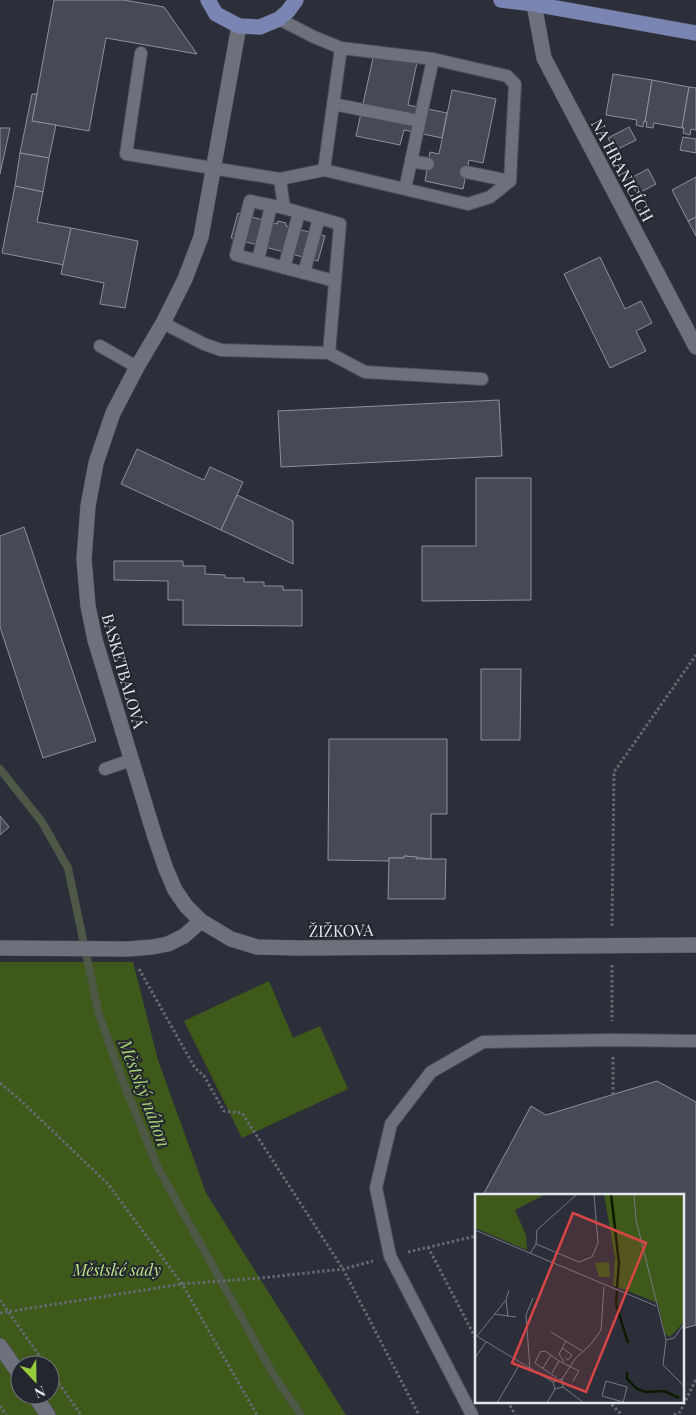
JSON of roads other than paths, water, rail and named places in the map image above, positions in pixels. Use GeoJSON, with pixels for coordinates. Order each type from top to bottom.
{"type":"FeatureCollection","features":[{"type":"Feature","properties":{"kind":"main road"},"geometry":{"type":"LineString","coordinates":[[208,0],[216,14],[238,26],[260,27],[279,19],[296,0]]}},
{"type":"Feature","properties":{"kind":"main road"},"geometry":{"type":"LineString","coordinates":[[501,0],[534,4],[696,33]]}},
{"type":"Feature","properties":{"kind":"street","name":"NA HRANICÍCH"},"geometry":{"type":"LineString","coordinates":[[534,4],[544,58],[696,347]]}},
{"type":"Feature","properties":{"kind":"street","name":"BASKETBALOVÁ"},"geometry":{"type":"LineString","coordinates":[[201,922],[186,906],[175,890],[166,870],[94,640],[88,606],[84,559],[88,506],[96,463],[112,413],[186,279],[201,237],[238,26]]}},
{"type":"Feature","properties":{"kind":"street","name":"ŽIŽKOVA"},"geometry":{"type":"LineString","coordinates":[[201,922],[230,939],[257,947],[696,945]]}},
{"type":"Feature","properties":{"kind":"street"},"geometry":{"type":"LineString","coordinates":[[0,948],[128,949],[152,947],[168,944],[184,936],[201,922]]}},
{"type":"Feature","properties":{"kind":"street"},"geometry":{"type":"LineString","coordinates":[[0,1346],[10,1360]]}},
{"type":"Feature","properties":{"kind":"lane"},"geometry":{"type":"LineString","coordinates":[[141,53],[126,154],[280,179],[324,170],[468,204],[490,197],[510,180],[515,84],[507,76],[433,59],[341,48],[279,19]]}},
{"type":"Feature","properties":{"kind":"lane"},"geometry":{"type":"LineString","coordinates":[[324,170],[341,48]]}},
{"type":"Feature","properties":{"kind":"lane"},"geometry":{"type":"LineString","coordinates":[[405,189],[433,59]]}},
{"type":"Feature","properties":{"kind":"lane"},"geometry":{"type":"LineString","coordinates":[[333,104],[420,122]]}},
{"type":"Feature","properties":{"kind":"lane"},"geometry":{"type":"LineString","coordinates":[[411,161],[428,164]]}},
{"type":"Feature","properties":{"kind":"lane"},"geometry":{"type":"LineString","coordinates":[[466,172],[510,180]]}},
{"type":"Feature","properties":{"kind":"lane"},"geometry":{"type":"LineString","coordinates":[[258,260],[278,207],[280,179]]}},
{"type":"Feature","properties":{"kind":"lane"},"geometry":{"type":"LineString","coordinates":[[328,353],[335,281],[340,224],[250,201],[236,255],[335,281]]}},
{"type":"Feature","properties":{"kind":"lane"},"geometry":{"type":"LineString","coordinates":[[284,268],[299,212]]}},
{"type":"Feature","properties":{"kind":"lane"},"geometry":{"type":"LineString","coordinates":[[304,273],[319,218]]}},
{"type":"Feature","properties":{"kind":"lane"},"geometry":{"type":"LineString","coordinates":[[163,323],[204,344],[221,350],[328,353],[365,372],[482,379]]}},
{"type":"Feature","properties":{"kind":"lane"},"geometry":{"type":"LineString","coordinates":[[100,346],[137,367]]}},
{"type":"Feature","properties":{"kind":"lane"},"geometry":{"type":"LineString","coordinates":[[105,769],[131,760]]}},
{"type":"Feature","properties":{"kind":"lane"},"geometry":{"type":"LineString","coordinates":[[472,1415],[390,1256],[376,1188],[391,1124],[431,1072],[483,1042],[696,1041]]}},
{"type":"Feature","properties":{"kind":"waterway","name":"Městský náhon"},"geometry":{"type":"LineString","coordinates":[[0,769],[42,822],[68,868],[99,1015],[157,1166],[273,1374],[301,1415]]}},
{"type":"Feature","properties":{"kind":"park label","name":"Městské sady"},"geometry":{"type":"Point","coordinates":[117,1269]}}]}
